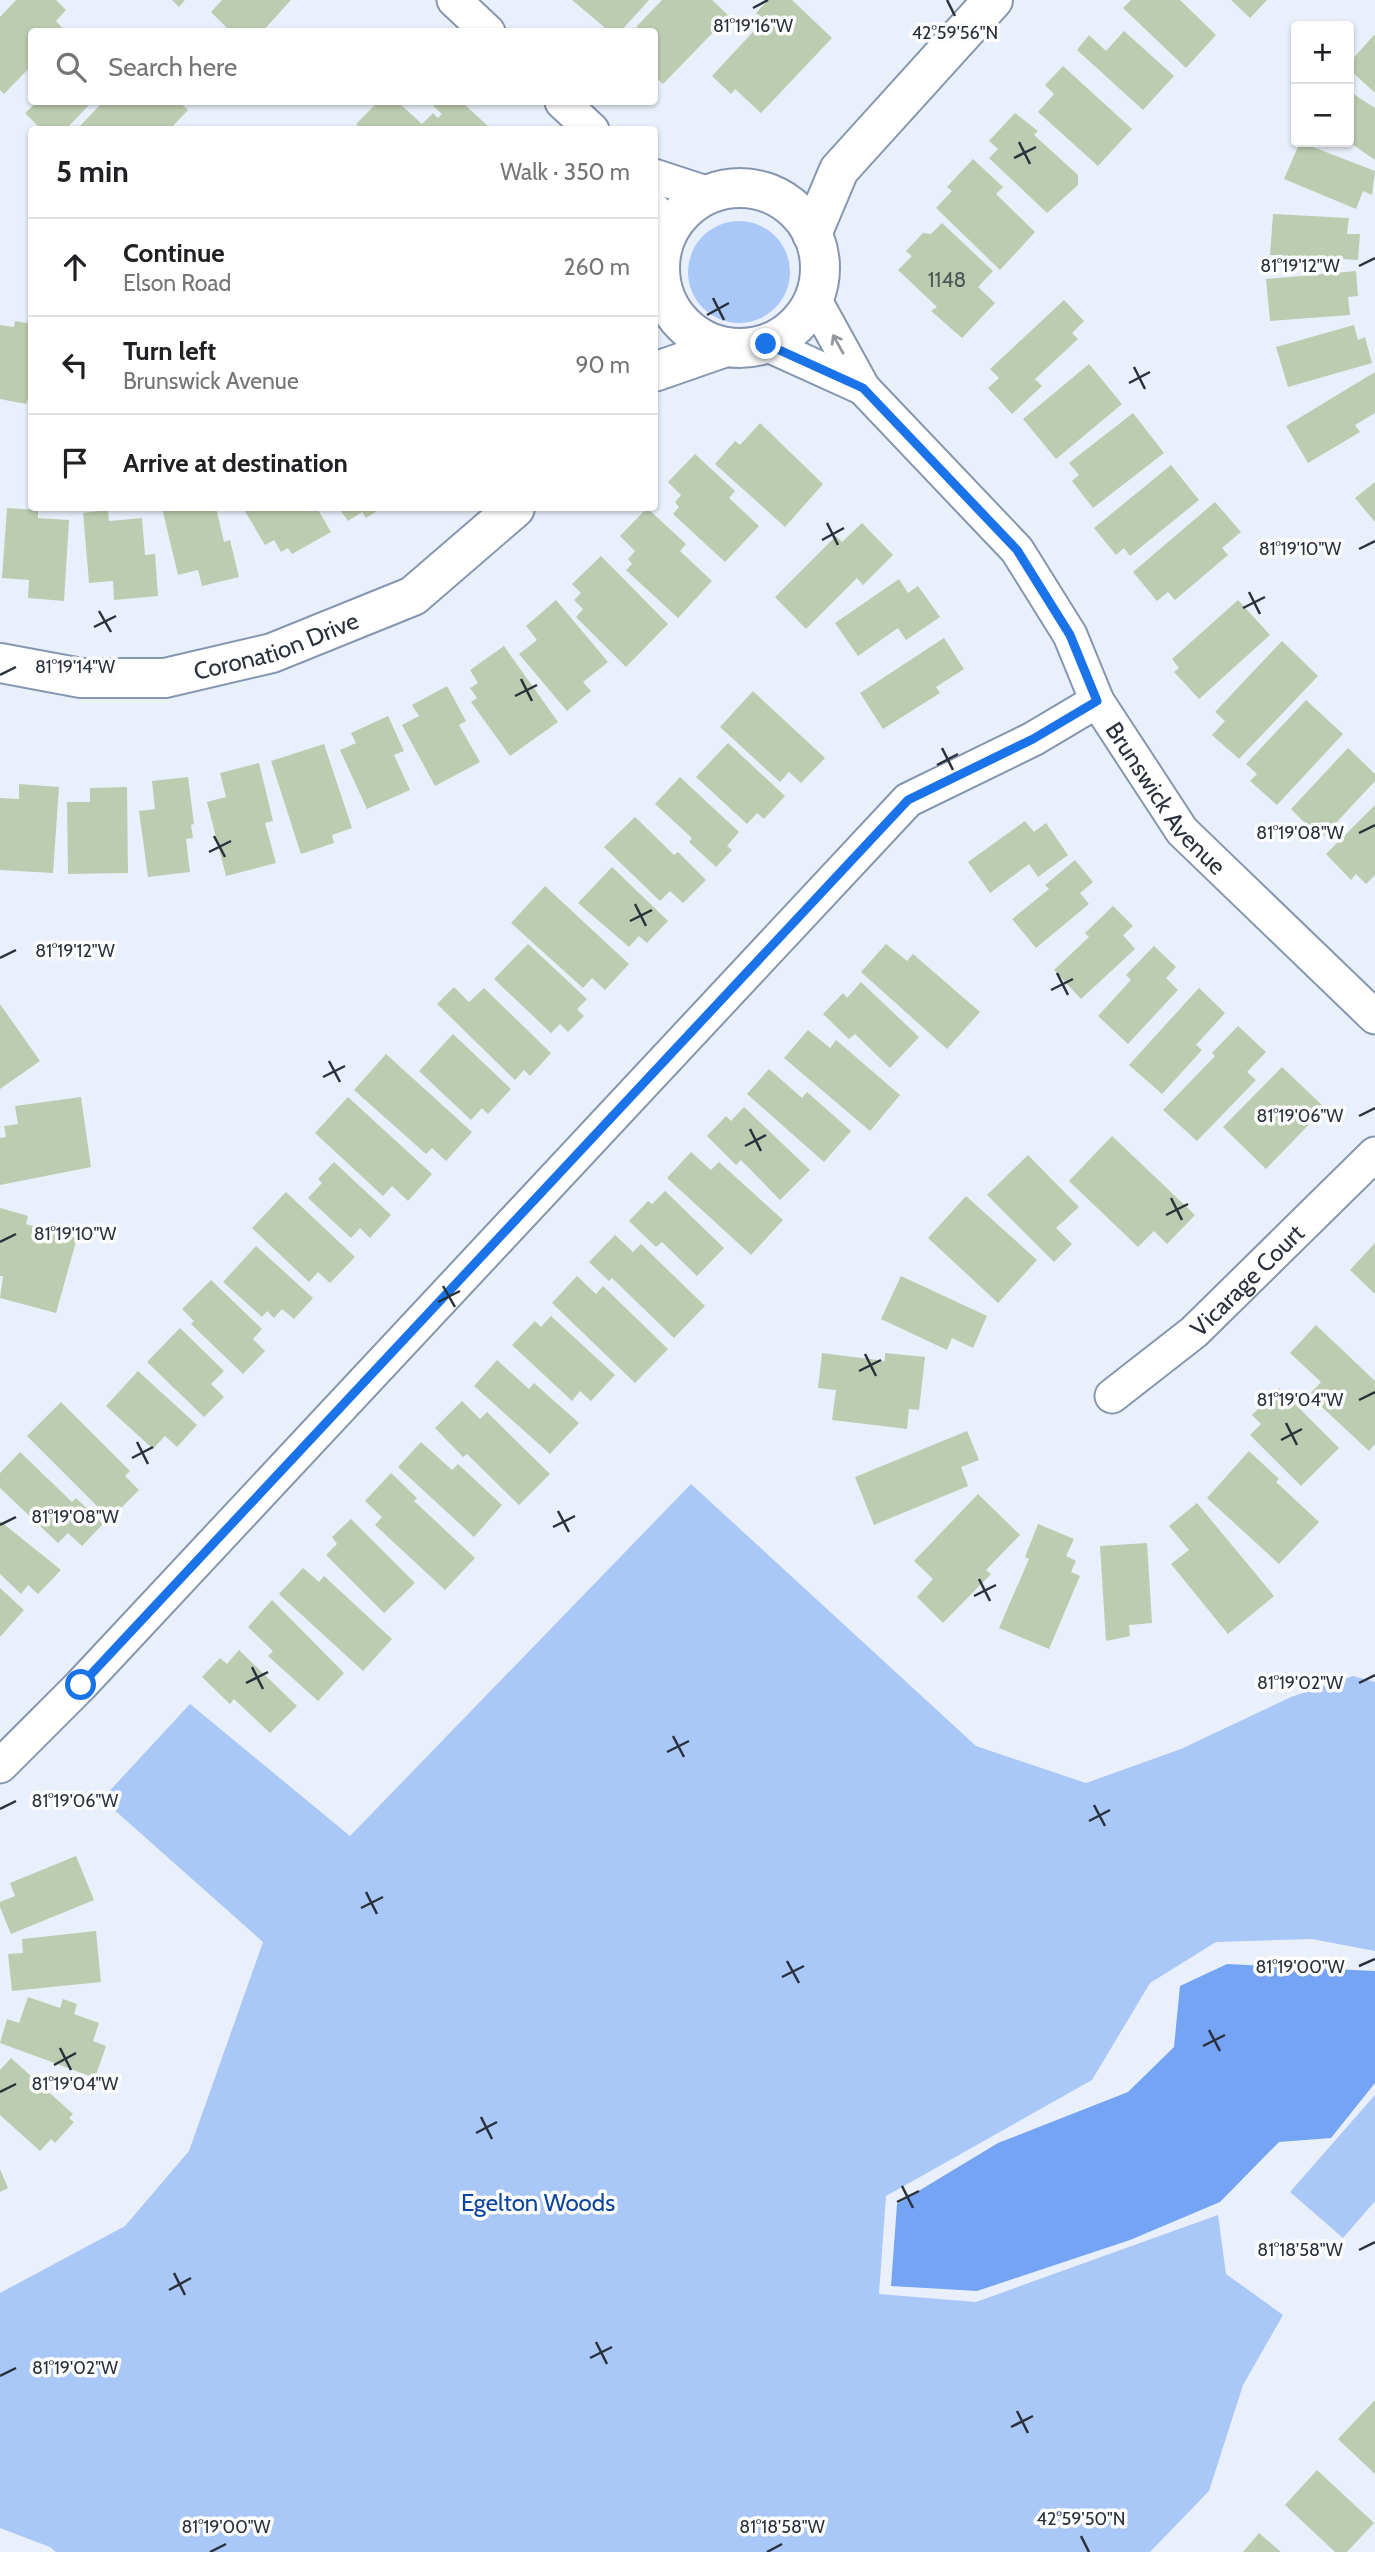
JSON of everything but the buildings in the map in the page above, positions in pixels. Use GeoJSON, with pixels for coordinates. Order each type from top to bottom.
{"type":"FeatureCollection","features":[{"type":"Feature","properties":{"kind":"street"},"geometry":{"type":"LineString","coordinates":[[454,0],[484,28]]}},
{"type":"Feature","properties":{"kind":"street"},"geometry":{"type":"LineString","coordinates":[[812,234],[839,170],[993,0]]}},
{"type":"Feature","properties":{"kind":"street"},"geometry":{"type":"LineString","coordinates":[[565,105],[588,126]]}},
{"type":"Feature","properties":{"kind":"street"},"geometry":{"type":"LineString","coordinates":[[767,193],[839,170]]}},
{"type":"Feature","properties":{"kind":"street"},"geometry":{"type":"LineString","coordinates":[[658,177],[709,194]]}},
{"type":"Feature","properties":{"kind":"street"},"geometry":{"type":"LineString","coordinates":[[728,189],[767,193],[785,202],[800,216],[812,234],[819,256],[819,278],[814,299],[802,319],[786,334],[766,344],[745,348],[726,347],[705,340],[687,329],[674,314],[664,295],[660,275],[661,223],[709,194],[728,189]]}},
{"type":"Feature","properties":{"kind":"street"},"geometry":{"type":"LineString","coordinates":[[658,320],[664,295]]}},
{"type":"Feature","properties":{"kind":"street","name":"Brunswick Avenue"},"geometry":{"type":"LineString","coordinates":[[814,299],[863,388],[1017,550],[1070,635],[1097,701],[1182,831],[1375,1017]]}},
{"type":"Feature","properties":{"kind":"street","name":"Brunswick Avenue"},"geometry":{"type":"LineString","coordinates":[[766,344],[863,388]]}},
{"type":"Feature","properties":{"kind":"street"},"geometry":{"type":"LineString","coordinates":[[658,371],[726,347]]}},
{"type":"Feature","properties":{"kind":"street","name":"Coronation Drive"},"geometry":{"type":"LineString","coordinates":[[0,663],[81,678],[165,678],[272,653],[413,596],[512,511]]}},
{"type":"Feature","properties":{"kind":"street"},"geometry":{"type":"LineString","coordinates":[[0,1766],[81,1685],[908,800],[1033,739],[1097,701]]}},
{"type":"Feature","properties":{"kind":"street","name":"Vicarage Court"},"geometry":{"type":"LineString","coordinates":[[1112,1396],[1194,1332],[1375,1154]]}},
{"type":"Feature","properties":{"kind":"green space"},"geometry":{"type":"Polygon","coordinates":[[[739,221],[758,225],[775,236],[786,253],[790,272],[786,291],[775,308],[758,319],[739,323],[720,319],[703,308],[692,291],[688,272],[692,253],[703,236],[720,225],[739,221]]]}},
{"type":"Feature","properties":{"kind":"green space","name":"Egelton Woods"},"geometry":{"type":"Polygon","coordinates":[[[691,1484],[976,1746],[1086,1783],[1181,1749],[1291,1697],[1353,1676],[1375,1682],[1375,1951],[1312,1939],[1216,1942],[1150,1983],[1092,2080],[886,2196],[879,2294],[976,2302],[1218,2215],[1226,2274],[1283,2315],[1243,2385],[1209,2491],[1150,2552],[56,2552],[50,2547],[0,2528],[0,2293],[125,2226],[189,2151],[263,1942],[102,1799],[190,1704],[350,1836],[691,1484]]]}},
{"type":"Feature","properties":{"kind":"green space"},"geometry":{"type":"Polygon","coordinates":[[[1375,2095],[1375,2201],[1343,2238],[1290,2192],[1375,2095]]]}},
{"type":"Feature","properties":{"kind":"shaded area"},"geometry":{"type":"Polygon","coordinates":[[[1227,1964],[1375,1971],[1375,2083],[1331,2138],[1279,2142],[1220,2202],[1130,2240],[977,2291],[891,2286],[897,2204],[998,2143],[1128,2092],[1174,2047],[1180,1986],[1227,1964]]]}},
{"type":"Feature","properties":{"kind":"route"},"geometry":{"type":"LineString","coordinates":[[81,1685],[908,800],[1033,739],[1097,701],[1070,635],[1017,550],[938,470],[863,388],[766,344]]}}]}
